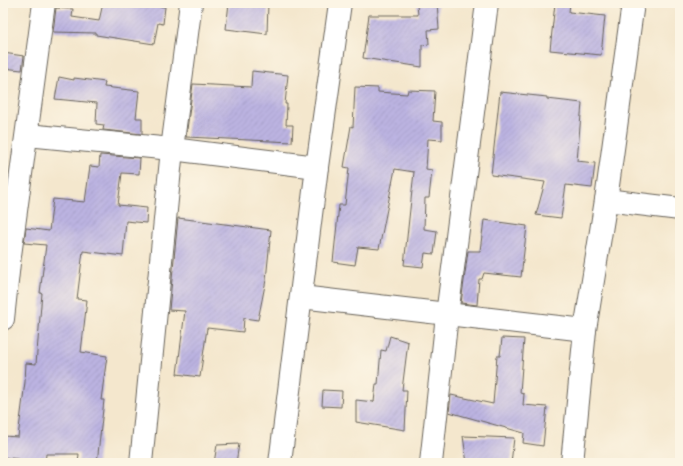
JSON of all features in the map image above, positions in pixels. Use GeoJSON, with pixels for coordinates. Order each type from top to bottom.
{"type":"FeatureCollection","features":[{"type":"Feature","properties":{"kind":"street"},"geometry":{"type":"LineString","coordinates":[[3,319],[6,262],[27,135],[44,3]]}},
{"type":"Feature","properties":{"kind":"street"},"geometry":{"type":"LineString","coordinates":[[142,463],[172,150],[191,3]]}},
{"type":"Feature","properties":{"kind":"street"},"geometry":{"type":"LineString","coordinates":[[280,463],[317,167],[340,3]]}},
{"type":"Feature","properties":{"kind":"street"},"geometry":{"type":"LineString","coordinates":[[431,463],[447,314],[487,3]]}},
{"type":"Feature","properties":{"kind":"street"},"geometry":{"type":"LineString","coordinates":[[572,463],[585,330],[606,200],[633,3]]}},
{"type":"Feature","properties":{"kind":"street"},"geometry":{"type":"LineString","coordinates":[[27,135],[317,167]]}},
{"type":"Feature","properties":{"kind":"street"},"geometry":{"type":"LineString","coordinates":[[606,200],[680,209]]}},
{"type":"Feature","properties":{"kind":"street"},"geometry":{"type":"LineString","coordinates":[[301,297],[585,330]]}},
{"type":"Feature","properties":{"kind":"building"},"geometry":{"type":"Polygon","coordinates":[[[103,3],[129,3],[165,7],[163,24],[158,23],[154,44],[96,35],[96,33],[53,32],[56,8],[73,9],[72,17],[99,21],[103,3]]]}},
{"type":"Feature","properties":{"kind":"building"},"geometry":{"type":"Polygon","coordinates":[[[229,3],[268,3],[267,34],[226,29],[229,3]]]}},
{"type":"Feature","properties":{"kind":"building"},"geometry":{"type":"Polygon","coordinates":[[[437,3],[439,29],[428,30],[429,44],[422,45],[422,67],[363,58],[369,15],[418,15],[417,5],[437,3]]]}},
{"type":"Feature","properties":{"kind":"building"},"geometry":{"type":"Polygon","coordinates":[[[555,3],[570,3],[569,12],[605,16],[601,55],[550,50],[555,3]]]}},
{"type":"Feature","properties":{"kind":"building"},"geometry":{"type":"Polygon","coordinates":[[[3,53],[24,56],[22,70],[3,68],[3,53]]]}},
{"type":"Feature","properties":{"kind":"building"},"geometry":{"type":"Polygon","coordinates":[[[252,71],[288,75],[285,104],[287,104],[286,125],[293,125],[292,142],[186,137],[193,84],[251,87],[252,71]]]}},
{"type":"Feature","properties":{"kind":"building"},"geometry":{"type":"Polygon","coordinates":[[[59,77],[74,80],[74,78],[105,82],[104,87],[139,91],[136,118],[142,118],[142,134],[103,130],[104,125],[96,124],[97,103],[55,99],[59,77]]]}},
{"type":"Feature","properties":{"kind":"building"},"geometry":{"type":"Polygon","coordinates":[[[355,87],[378,88],[378,92],[407,94],[408,90],[435,91],[433,121],[442,122],[442,140],[428,139],[426,169],[432,170],[429,198],[425,198],[424,229],[437,231],[434,254],[425,253],[423,267],[404,265],[414,172],[395,169],[379,249],[358,247],[355,265],[333,262],[339,205],[345,205],[349,168],[344,167],[351,126],[353,127],[355,87]]]}},
{"type":"Feature","properties":{"kind":"building"},"geometry":{"type":"Polygon","coordinates":[[[500,92],[547,97],[547,99],[582,103],[577,161],[595,163],[592,188],[566,185],[561,218],[536,215],[545,182],[491,175],[500,92]]]}},
{"type":"Feature","properties":{"kind":"building"},"geometry":{"type":"Polygon","coordinates":[[[100,155],[140,158],[139,174],[122,173],[118,205],[147,208],[146,223],[126,221],[123,256],[83,251],[77,299],[87,300],[81,352],[107,356],[101,400],[104,400],[97,463],[78,463],[79,454],[46,454],[45,463],[17,463],[18,459],[3,457],[3,436],[18,437],[26,363],[36,364],[42,293],[40,293],[46,245],[24,243],[26,228],[49,231],[53,199],[85,202],[90,166],[99,167],[100,155]]]}},
{"type":"Feature","properties":{"kind":"building"},"geometry":{"type":"Polygon","coordinates":[[[178,218],[271,230],[266,280],[258,320],[244,318],[243,332],[207,328],[200,377],[177,374],[185,311],[169,310],[178,218]]]}},
{"type":"Feature","properties":{"kind":"building"},"geometry":{"type":"Polygon","coordinates":[[[484,220],[527,226],[521,277],[484,273],[482,279],[479,279],[477,305],[461,303],[468,251],[480,251],[484,220]]]}},
{"type":"Feature","properties":{"kind":"building"},"geometry":{"type":"Polygon","coordinates":[[[390,336],[408,342],[402,390],[407,390],[405,430],[356,422],[356,400],[374,402],[376,384],[378,384],[381,350],[386,351],[390,336]]]}},
{"type":"Feature","properties":{"kind":"building"},"geometry":{"type":"Polygon","coordinates":[[[502,338],[524,339],[520,393],[524,394],[523,405],[547,407],[543,446],[523,443],[524,433],[449,412],[451,395],[493,404],[497,356],[500,356],[502,338]]]}},
{"type":"Feature","properties":{"kind":"building"},"geometry":{"type":"Polygon","coordinates":[[[323,390],[342,391],[341,407],[322,406],[323,390]]]}},
{"type":"Feature","properties":{"kind":"building"},"geometry":{"type":"Polygon","coordinates":[[[463,436],[514,438],[511,463],[467,463],[463,436]]]}},
{"type":"Feature","properties":{"kind":"building"},"geometry":{"type":"Polygon","coordinates":[[[239,444],[236,463],[214,463],[217,445],[239,444]]]}}]}
